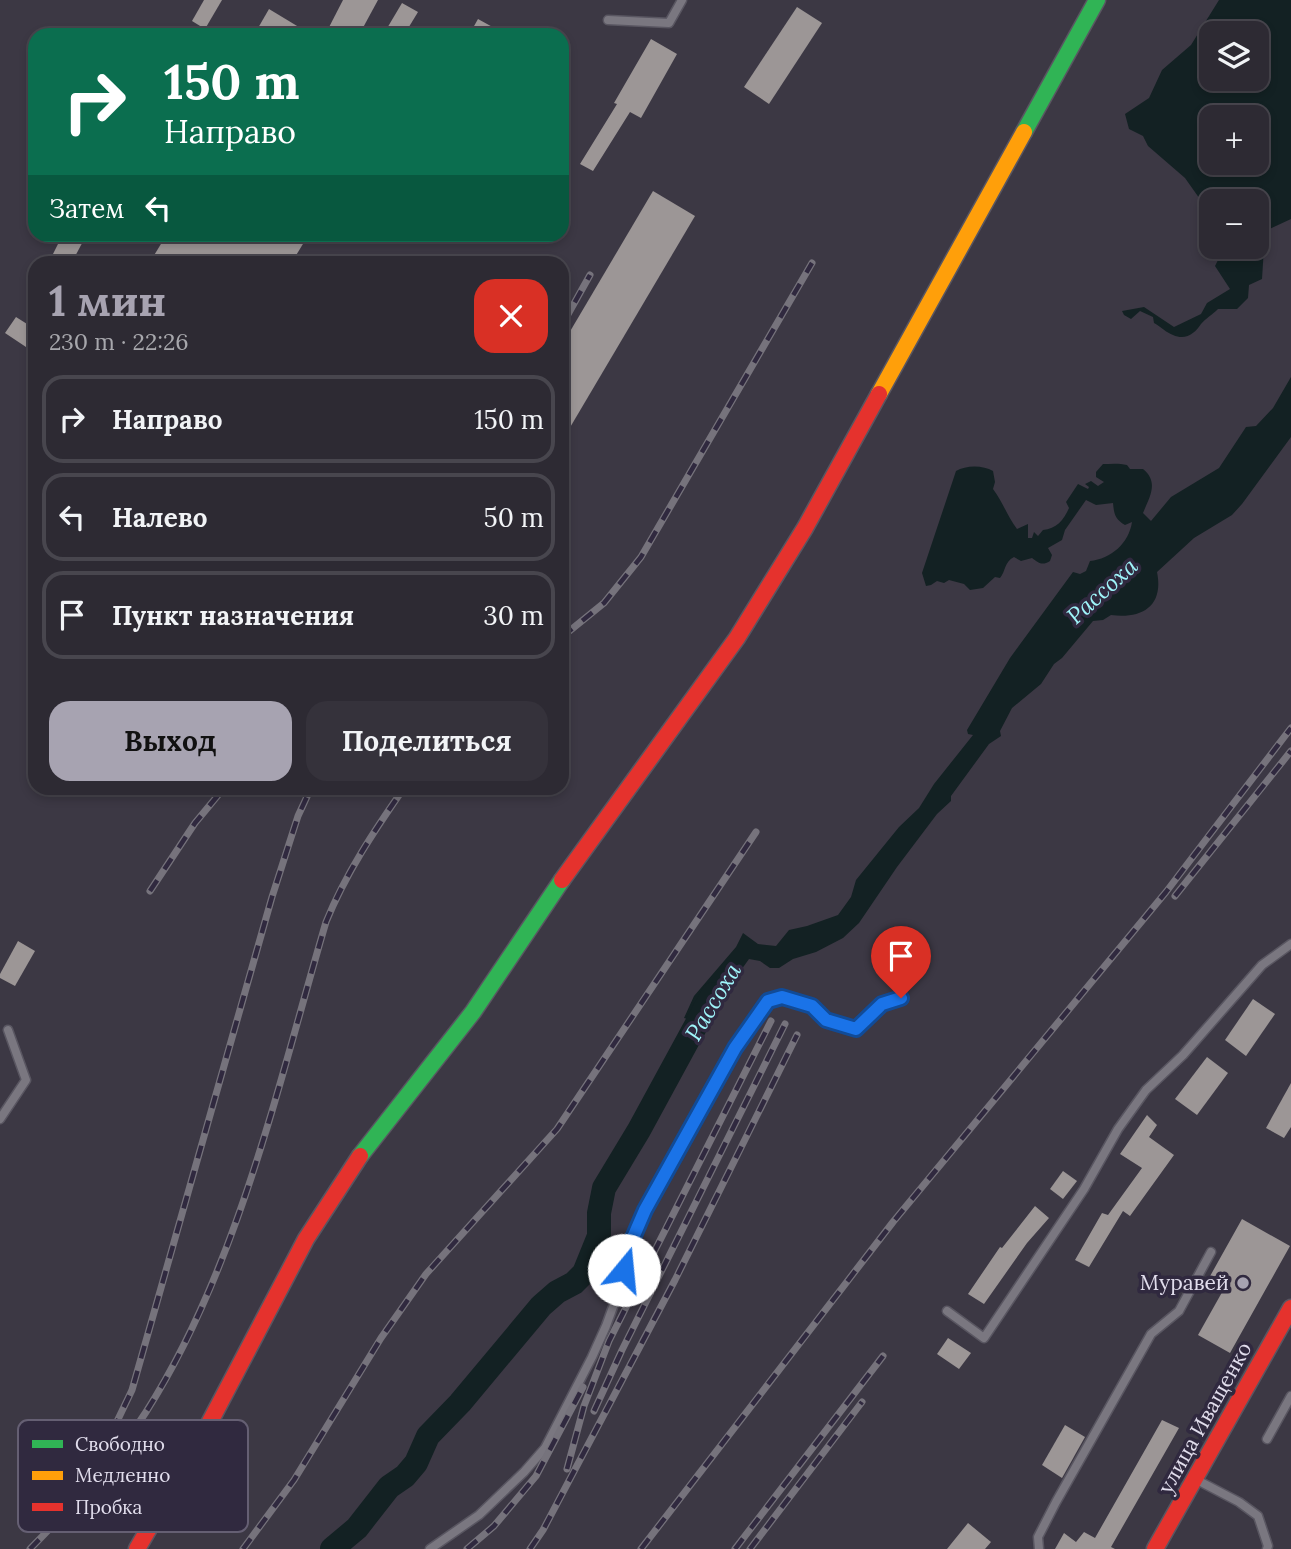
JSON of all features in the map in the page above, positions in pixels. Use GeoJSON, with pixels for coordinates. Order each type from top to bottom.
{"type":"FeatureCollection","features":[{"type":"Feature","properties":{"kind":"street"},"geometry":{"type":"LineString","coordinates":[[211,1420],[306,1239],[353,1166],[473,1012],[590,839],[737,638],[805,528],[1097,0]]}},
{"type":"Feature","properties":{"kind":"street","name":"улица Иващенко"},"geometry":{"type":"LineString","coordinates":[[1155,1549],[1291,1308]]}},
{"type":"Feature","properties":{"kind":"street"},"geometry":{"type":"LineString","coordinates":[[137,1549],[147,1532]]}},
{"type":"Feature","properties":{"kind":"lane"},"geometry":{"type":"LineString","coordinates":[[608,20],[669,23],[682,0]]}},
{"type":"Feature","properties":{"kind":"lane"},"geometry":{"type":"LineString","coordinates":[[947,1311],[984,1338],[1084,1189],[1118,1129],[1146,1090],[1183,1055],[1262,965],[1291,944]]}},
{"type":"Feature","properties":{"kind":"lane"},"geometry":{"type":"LineString","coordinates":[[430,1549],[480,1515],[545,1448],[606,1326],[621,1285],[626,1254],[645,1210],[735,1048],[768,1001],[782,997],[812,1006],[826,1020],[856,1029],[882,1004],[901,998]]}},
{"type":"Feature","properties":{"kind":"lane"},"geometry":{"type":"LineString","coordinates":[[0,1119],[26,1080],[8,1030]]}},
{"type":"Feature","properties":{"kind":"lane"},"geometry":{"type":"LineString","coordinates":[[1039,1549],[1038,1537],[1056,1502],[1152,1334],[1179,1311],[1211,1252]]}},
{"type":"Feature","properties":{"kind":"lane"},"geometry":{"type":"LineString","coordinates":[[1267,1439],[1291,1396]]}},
{"type":"Feature","properties":{"kind":"lane"},"geometry":{"type":"LineString","coordinates":[[1195,1479],[1239,1502],[1258,1516],[1267,1549]]}},
{"type":"Feature","properties":{"kind":"water"},"geometry":{"type":"Polygon","coordinates":[[[1219,0],[1291,0],[1291,219],[1269,229],[1269,189],[1199,189],[1199,198],[1185,178],[1148,146],[1143,136],[1129,129],[1125,114],[1149,98],[1162,70],[1191,45],[1199,32],[1199,91],[1269,91],[1269,21],[1206,21],[1219,0]]]}},
{"type":"Feature","properties":{"kind":"water"},"geometry":{"type":"Polygon","coordinates":[[[1218,259],[1263,259],[1262,279],[1249,285],[1248,298],[1237,309],[1218,309],[1186,337],[1168,333],[1154,323],[1153,317],[1140,311],[1131,319],[1124,315],[1122,311],[1144,307],[1174,327],[1201,314],[1207,303],[1230,289],[1215,266],[1218,259]]]}},
{"type":"Feature","properties":{"kind":"water"},"geometry":{"type":"Polygon","coordinates":[[[1291,377],[1291,437],[1242,504],[1232,515],[1194,538],[1157,572],[1157,594],[1148,608],[1132,615],[1111,615],[1103,620],[1093,621],[1054,664],[1041,684],[1012,708],[1000,731],[1001,736],[989,744],[951,796],[951,801],[937,814],[897,867],[859,923],[843,938],[816,952],[793,959],[779,968],[770,968],[760,961],[749,959],[726,991],[709,1025],[684,1018],[694,996],[736,947],[743,933],[758,944],[776,946],[789,930],[838,915],[851,897],[856,880],[899,827],[919,808],[934,784],[973,735],[968,734],[967,730],[1010,658],[1073,572],[1080,574],[1086,571],[1090,561],[1105,557],[1118,549],[1130,530],[1132,522],[1125,525],[1119,521],[1113,503],[1096,505],[1086,500],[1065,530],[1062,540],[1048,548],[1052,555],[1047,563],[1032,558],[1021,561],[1014,557],[1008,561],[1000,578],[995,577],[983,588],[970,590],[964,584],[949,580],[926,586],[922,573],[956,471],[974,466],[993,471],[993,489],[1010,519],[1017,529],[1028,524],[1028,538],[1032,538],[1034,532],[1038,536],[1043,530],[1056,526],[1062,520],[1069,508],[1066,502],[1078,484],[1088,489],[1085,484],[1091,481],[1098,486],[1104,482],[1096,477],[1096,472],[1103,464],[1124,464],[1130,469],[1143,469],[1151,479],[1150,495],[1143,513],[1151,521],[1171,497],[1219,468],[1246,427],[1256,426],[1273,408],[1291,377]]]}},
{"type":"Feature","properties":{"kind":"building"},"geometry":{"type":"Polygon","coordinates":[[[204,0],[222,0],[206,28],[192,21],[204,0]]]}},
{"type":"Feature","properties":{"kind":"building"},"geometry":{"type":"Polygon","coordinates":[[[343,0],[378,0],[363,28],[329,28],[343,0]]]}},
{"type":"Feature","properties":{"kind":"building"},"geometry":{"type":"Polygon","coordinates":[[[402,3],[418,12],[408,28],[387,28],[402,3]]]}},
{"type":"Feature","properties":{"kind":"building"},"geometry":{"type":"Polygon","coordinates":[[[797,7],[822,23],[769,104],[744,87],[797,7]]]}},
{"type":"Feature","properties":{"kind":"building"},"geometry":{"type":"Polygon","coordinates":[[[269,9],[300,28],[258,28],[269,9]]]}},
{"type":"Feature","properties":{"kind":"building"},"geometry":{"type":"Polygon","coordinates":[[[478,19],[494,28],[473,28],[478,19]]]}},
{"type":"Feature","properties":{"kind":"building"},"geometry":{"type":"Polygon","coordinates":[[[651,39],[677,54],[641,118],[630,112],[593,171],[580,164],[617,104],[614,103],[651,39]]]}},
{"type":"Feature","properties":{"kind":"building"},"geometry":{"type":"Polygon","coordinates":[[[653,191],[695,216],[569,429],[569,333],[653,191]]]}},
{"type":"Feature","properties":{"kind":"building"},"geometry":{"type":"Polygon","coordinates":[[[59,242],[83,242],[75,256],[52,256],[59,242]]]}},
{"type":"Feature","properties":{"kind":"building"},"geometry":{"type":"Polygon","coordinates":[[[162,242],[304,242],[296,256],[154,256],[162,242]]]}},
{"type":"Feature","properties":{"kind":"building"},"geometry":{"type":"Polygon","coordinates":[[[16,317],[28,325],[28,348],[5,333],[16,317]]]}},
{"type":"Feature","properties":{"kind":"building"},"geometry":{"type":"Polygon","coordinates":[[[18,941],[35,951],[15,986],[0,978],[0,974],[18,941]]]}},
{"type":"Feature","properties":{"kind":"building"},"geometry":{"type":"Polygon","coordinates":[[[1253,999],[1275,1014],[1246,1056],[1225,1040],[1253,999]]]}},
{"type":"Feature","properties":{"kind":"building"},"geometry":{"type":"Polygon","coordinates":[[[1207,1057],[1228,1073],[1197,1115],[1175,1099],[1207,1057]]]}},
{"type":"Feature","properties":{"kind":"building"},"geometry":{"type":"Polygon","coordinates":[[[1291,1083],[1291,1127],[1284,1138],[1266,1128],[1291,1083]]]}},
{"type":"Feature","properties":{"kind":"building"},"geometry":{"type":"Polygon","coordinates":[[[1147,1115],[1157,1125],[1149,1137],[1174,1155],[1130,1216],[1123,1211],[1089,1267],[1075,1260],[1102,1213],[1108,1215],[1142,1168],[1120,1154],[1147,1115]]]}},
{"type":"Feature","properties":{"kind":"building"},"geometry":{"type":"Polygon","coordinates":[[[1063,1171],[1077,1181],[1063,1199],[1050,1189],[1063,1171]]]}},
{"type":"Feature","properties":{"kind":"building"},"geometry":{"type":"Polygon","coordinates":[[[1035,1206],[1049,1218],[1027,1243],[984,1304],[968,1294],[1000,1247],[1002,1248],[1035,1206]]]}},
{"type":"Feature","properties":{"kind":"building","name":"Муравей"},"geometry":{"type":"Polygon","coordinates":[[[1242,1219],[1290,1246],[1230,1353],[1198,1335],[1225,1287],[1209,1278],[1242,1219]]]}},
{"type":"Feature","properties":{"kind":"building"},"geometry":{"type":"Polygon","coordinates":[[[948,1338],[971,1353],[959,1369],[937,1354],[948,1338]]]}},
{"type":"Feature","properties":{"kind":"building"},"geometry":{"type":"Polygon","coordinates":[[[1162,1420],[1179,1428],[1111,1547],[1115,1549],[1055,1549],[1064,1533],[1076,1542],[1084,1532],[1095,1538],[1162,1420]]]}},
{"type":"Feature","properties":{"kind":"building"},"geometry":{"type":"Polygon","coordinates":[[[1065,1425],[1085,1437],[1062,1478],[1042,1465],[1065,1425]]]}},
{"type":"Feature","properties":{"kind":"building"},"geometry":{"type":"Polygon","coordinates":[[[968,1523],[991,1542],[985,1549],[947,1549],[968,1523]]]}},
{"type":"Feature","properties":{"kind":"waterway","name":"Рассоха"},"geometry":{"type":"LineString","coordinates":[[332,1549],[357,1528],[389,1487],[405,1476],[416,1463],[428,1436],[460,1403],[541,1306],[584,1273],[599,1236],[599,1213],[604,1188],[639,1130],[713,994]]}},
{"type":"Feature","properties":{"kind":"railway"},"geometry":{"type":"LineString","coordinates":[[569,631],[604,603],[641,557],[812,263]]}},
{"type":"Feature","properties":{"kind":"railway"},"geometry":{"type":"LineString","coordinates":[[569,312],[590,275]]}},
{"type":"Feature","properties":{"kind":"railway"},"geometry":{"type":"LineString","coordinates":[[641,1549],[893,1222],[1166,892],[1291,728]]}},
{"type":"Feature","properties":{"kind":"railway"},"geometry":{"type":"LineString","coordinates":[[1175,896],[1291,751]]}},
{"type":"Feature","properties":{"kind":"railway"},"geometry":{"type":"LineString","coordinates":[[150,891],[195,823],[218,795]]}},
{"type":"Feature","properties":{"kind":"railway"},"geometry":{"type":"LineString","coordinates":[[118,1420],[132,1390],[272,897],[298,816],[308,795]]}},
{"type":"Feature","properties":{"kind":"railway"},"geometry":{"type":"LineString","coordinates":[[140,1420],[178,1356],[231,1236],[272,1110],[326,922],[361,853],[399,795]]}},
{"type":"Feature","properties":{"kind":"railway"},"geometry":{"type":"LineString","coordinates":[[243,1549],[294,1480],[381,1338],[426,1274],[557,1129],[756,832]]}},
{"type":"Feature","properties":{"kind":"railway"},"geometry":{"type":"LineString","coordinates":[[567,1469],[584,1406],[609,1341],[771,1021]]}},
{"type":"Feature","properties":{"kind":"railway"},"geometry":{"type":"LineString","coordinates":[[594,1411],[785,1024]]}},
{"type":"Feature","properties":{"kind":"railway"},"geometry":{"type":"LineString","coordinates":[[530,1549],[543,1530],[675,1280],[797,1035]]}},
{"type":"Feature","properties":{"kind":"railway"},"geometry":{"type":"LineString","coordinates":[[735,1549],[883,1356]]}},
{"type":"Feature","properties":{"kind":"railway"},"geometry":{"type":"LineString","coordinates":[[467,1549],[494,1526],[536,1476],[583,1387]]}},
{"type":"Feature","properties":{"kind":"railway"},"geometry":{"type":"LineString","coordinates":[[750,1549],[862,1402]]}},
{"type":"Feature","properties":{"kind":"railway"},"geometry":{"type":"LineString","coordinates":[[30,1549],[46,1532]]}},
{"type":"Feature","properties":{"kind":"traffic: fast"},"geometry":{"type":"LineString","coordinates":[[1024,132],[1097,0]]}},
{"type":"Feature","properties":{"kind":"traffic: fast"},"geometry":{"type":"LineString","coordinates":[[360,1156],[473,1012],[562,880]]}},
{"type":"Feature","properties":{"kind":"traffic: slow"},"geometry":{"type":"LineString","coordinates":[[879,394],[1024,132]]}},
{"type":"Feature","properties":{"kind":"traffic: jam"},"geometry":{"type":"LineString","coordinates":[[562,880],[737,638],[805,528],[879,394]]}},
{"type":"Feature","properties":{"kind":"traffic: jam"},"geometry":{"type":"LineString","coordinates":[[211,1420],[306,1239],[360,1156]]}},
{"type":"Feature","properties":{"kind":"traffic: jam"},"geometry":{"type":"LineString","coordinates":[[1155,1549],[1291,1308]]}},
{"type":"Feature","properties":{"kind":"traffic: jam"},"geometry":{"type":"LineString","coordinates":[[137,1549],[147,1532]]}},
{"type":"Feature","properties":{"kind":"place","name":"Муравей"},"geometry":{"type":"Point","coordinates":[1243,1283]}},
{"type":"Feature","properties":{"kind":"route"},"geometry":{"type":"LineString","coordinates":[[624,1270],[626,1254],[645,1210],[735,1048],[768,1001],[782,997],[812,1006],[826,1020],[856,1029],[882,1004],[901,998]]}}]}
